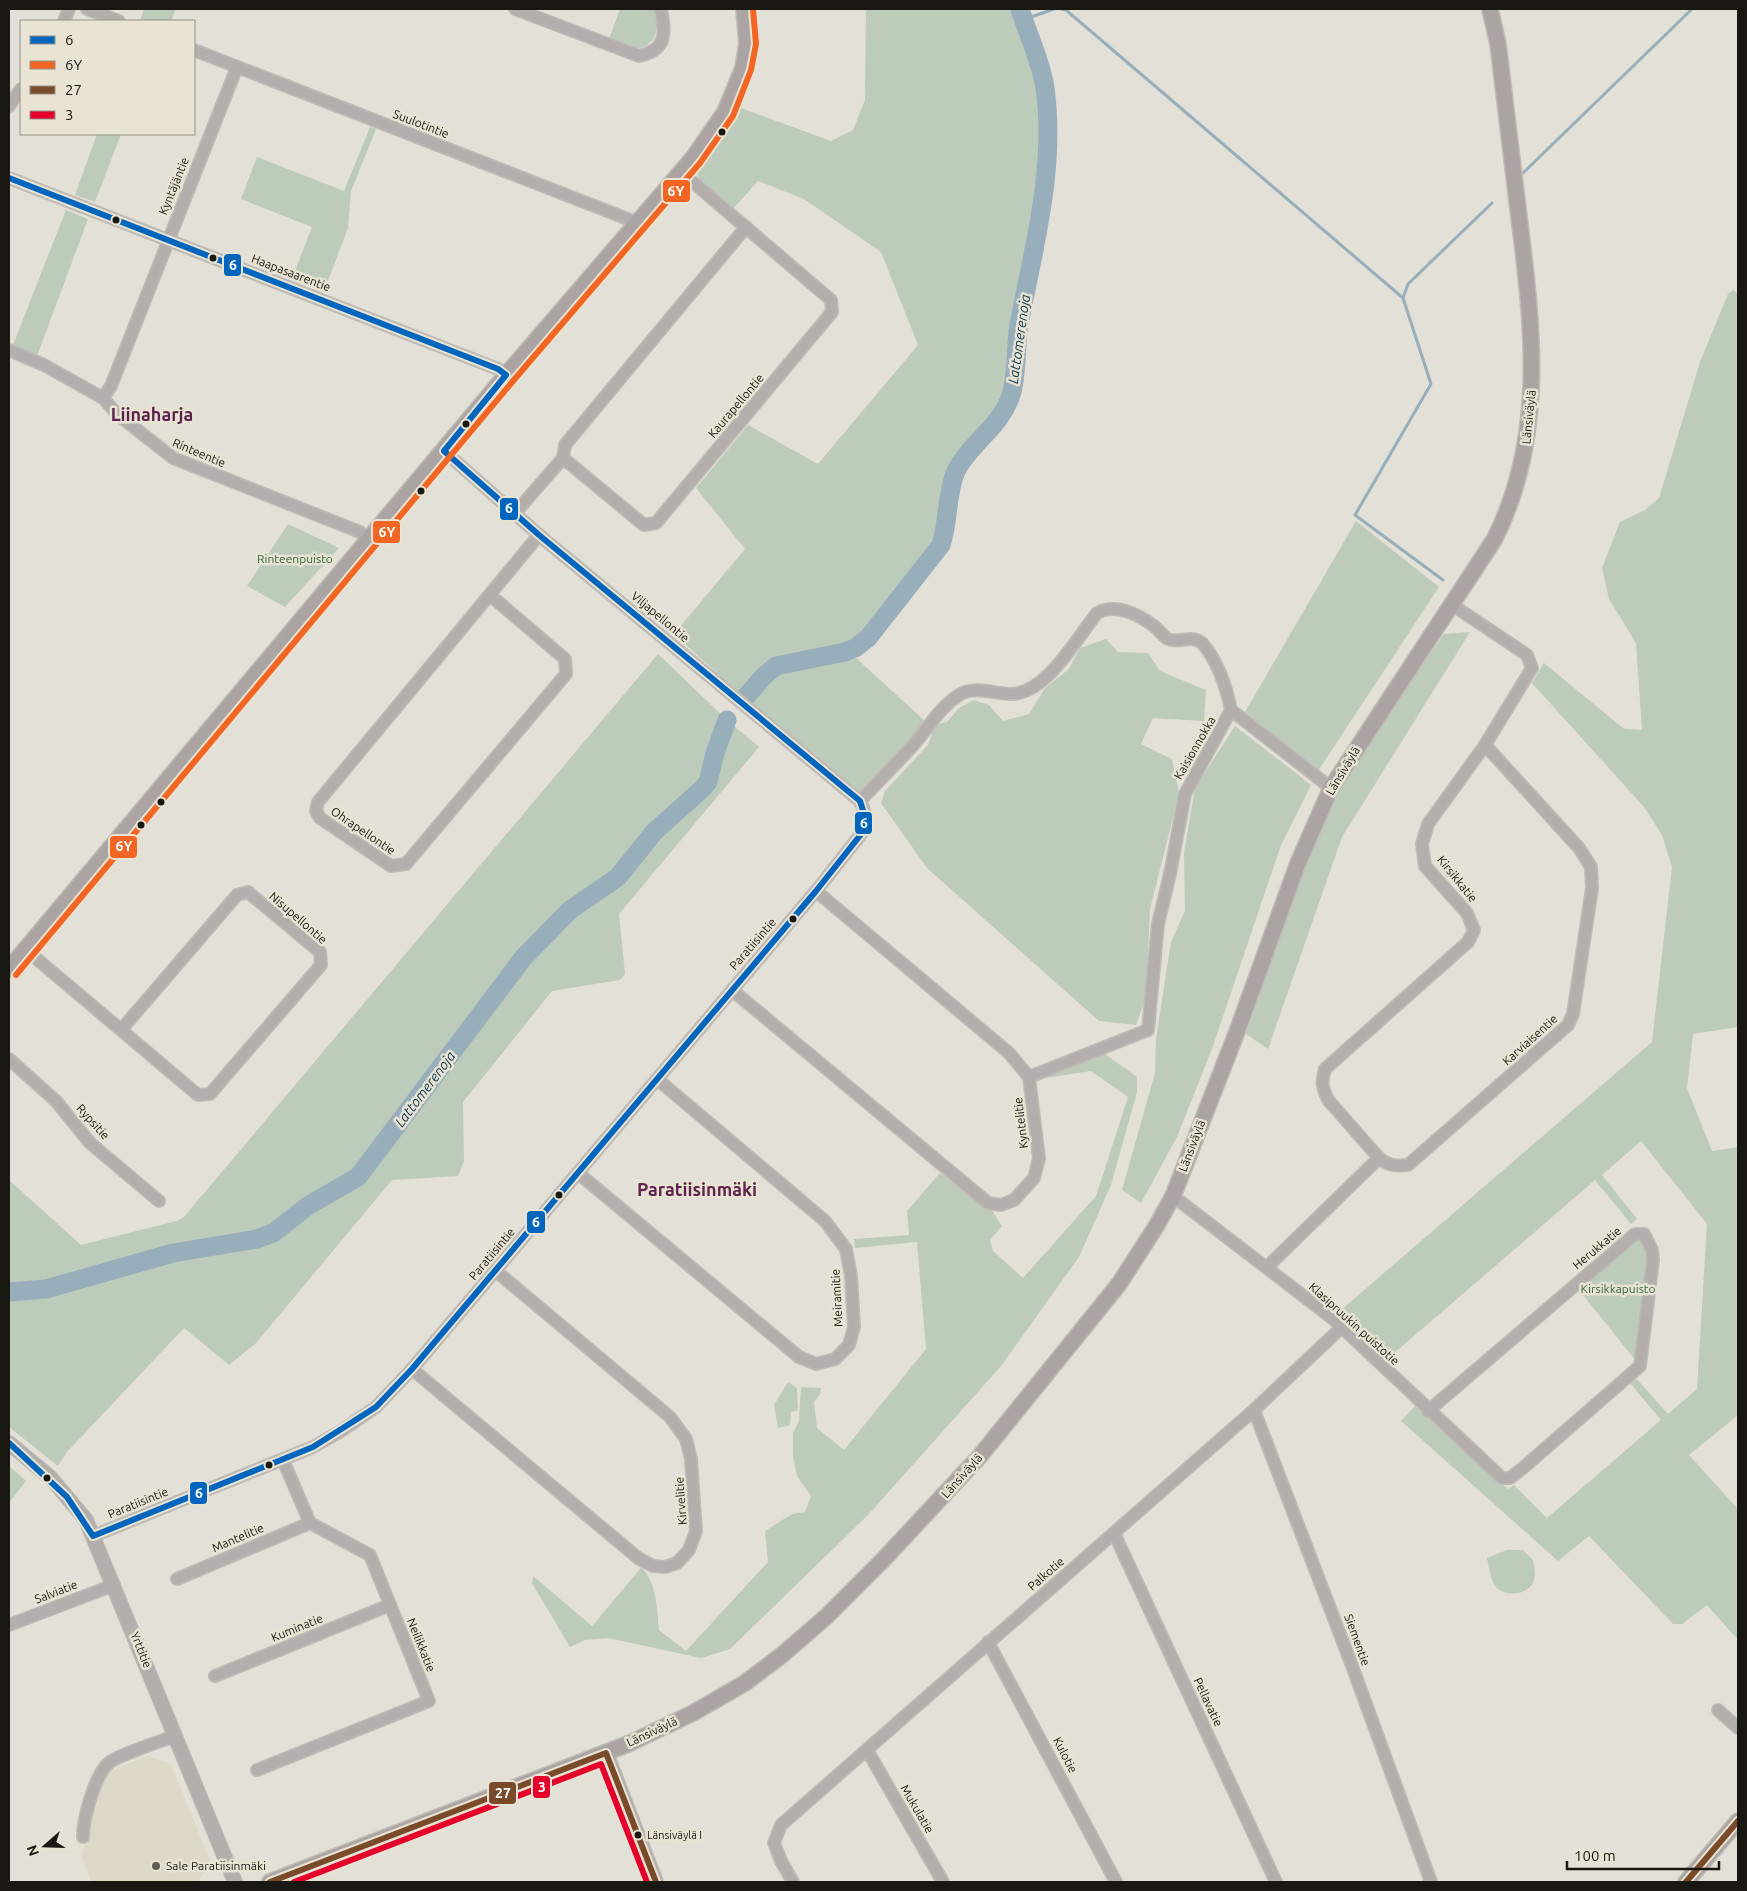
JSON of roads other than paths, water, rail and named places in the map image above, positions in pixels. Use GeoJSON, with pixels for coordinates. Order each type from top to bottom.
{"type":"FeatureCollection","features":[{"type":"Feature","properties":{"kind":"main road"},"geometry":{"type":"LineString","coordinates":[[9,969],[506,375],[638,224],[715,129],[733,94],[743,68],[747,44],[744,9]]}},
{"type":"Feature","properties":{"kind":"main road","name":"Länsiväylä"},"geometry":{"type":"LineString","coordinates":[[270,1882],[606,1753],[693,1713],[745,1682],[782,1655],[827,1616],[882,1562],[980,1456],[1119,1284],[1142,1251],[1173,1196],[1238,1029],[1298,863],[1331,788],[1485,554],[1503,521],[1523,463],[1530,420],[1533,380],[1529,294],[1498,44],[1490,9]]}},
{"type":"Feature","properties":{"kind":"main road"},"geometry":{"type":"LineString","coordinates":[[1686,1882],[1738,1821]]}},
{"type":"Feature","properties":{"kind":"street"},"geometry":{"type":"LineString","coordinates":[[87,9],[116,20]]}},
{"type":"Feature","properties":{"kind":"street"},"geometry":{"type":"LineString","coordinates":[[516,9],[639,56],[651,54],[661,45],[664,26],[661,9]]}},
{"type":"Feature","properties":{"kind":"street","name":"Suulotintie"},"geometry":{"type":"LineString","coordinates":[[195,50],[638,224]]}},
{"type":"Feature","properties":{"kind":"street","name":"Kyntäjäntie"},"geometry":{"type":"LineString","coordinates":[[103,398],[111,386],[237,66]]}},
{"type":"Feature","properties":{"kind":"street"},"geometry":{"type":"LineString","coordinates":[[9,106],[20,90]]}},
{"type":"Feature","properties":{"kind":"street","name":"Kaurapellontie"},"geometry":{"type":"LineString","coordinates":[[563,458],[644,525],[656,523],[832,312],[831,300],[681,172]]}},
{"type":"Feature","properties":{"kind":"street","name":"Haapasaarentie"},"geometry":{"type":"LineString","coordinates":[[9,178],[498,368],[506,375]]}},
{"type":"Feature","properties":{"kind":"street"},"geometry":{"type":"LineString","coordinates":[[515,513],[563,458],[565,445],[746,227]]}},
{"type":"Feature","properties":{"kind":"street","name":"Rinteentie"},"geometry":{"type":"LineString","coordinates":[[9,350],[44,365],[103,398],[117,414],[173,458],[360,532],[369,539]]}},
{"type":"Feature","properties":{"kind":"street","name":"Viljapellontie"},"geometry":{"type":"LineString","coordinates":[[444,451],[539,535],[860,802]]}},
{"type":"Feature","properties":{"kind":"street","name":"Ohrapellontie"},"geometry":{"type":"LineString","coordinates":[[490,595],[565,659],[566,674],[406,864],[391,866],[320,818],[316,811],[318,802],[539,535]]}},
{"type":"Feature","properties":{"kind":"street","name":"Kirsikkatie"},"geometry":{"type":"LineString","coordinates":[[1379,1158],[1329,1101],[1324,1092],[1322,1080],[1325,1069],[1468,942],[1474,930],[1467,913],[1426,866],[1422,844],[1428,824],[1485,745],[1531,672],[1530,660],[1517,648],[1451,604]]}},
{"type":"Feature","properties":{"kind":"street","name":"Kaisionnokka"},"geometry":{"type":"LineString","coordinates":[[860,802],[937,715],[959,695],[969,691],[981,690],[1022,694],[1033,688],[1042,682],[1097,613],[1104,608],[1120,609],[1142,619],[1169,639],[1192,638],[1200,641],[1211,657],[1232,710],[1185,794],[1170,874],[1158,924],[1148,1030],[1029,1077]]}},
{"type":"Feature","properties":{"kind":"street"},"geometry":{"type":"LineString","coordinates":[[1232,710],[1331,788]]}},
{"type":"Feature","properties":{"kind":"street","name":"Karviaisentie"},"geometry":{"type":"LineString","coordinates":[[1379,1158],[1386,1164],[1408,1165],[1568,1025],[1574,1014],[1592,888],[1591,867],[1579,848],[1485,745]]}},
{"type":"Feature","properties":{"kind":"street","name":"Paratiisintie"},"geometry":{"type":"LineString","coordinates":[[93,1536],[283,1460],[341,1431],[369,1412],[412,1368],[496,1271],[816,891],[862,833],[866,813],[860,802]]}},
{"type":"Feature","properties":{"kind":"street"},"geometry":{"type":"LineString","coordinates":[[816,891],[1009,1053],[1029,1077]]}},
{"type":"Feature","properties":{"kind":"street","name":"Nisupellontie"},"geometry":{"type":"LineString","coordinates":[[25,949],[198,1095],[210,1094],[320,965],[320,952],[248,892],[237,896],[121,1030]]}},
{"type":"Feature","properties":{"kind":"street","name":"Kyntelitie"},"geometry":{"type":"LineString","coordinates":[[732,990],[988,1203],[1001,1205],[1014,1200],[1034,1178],[1038,1158],[1029,1077]]}},
{"type":"Feature","properties":{"kind":"street","name":"Rypsitie"},"geometry":{"type":"LineString","coordinates":[[9,1059],[56,1101],[90,1143],[159,1201]]}},
{"type":"Feature","properties":{"kind":"street","name":"Meiramitie"},"geometry":{"type":"LineString","coordinates":[[578,1173],[798,1357],[816,1364],[835,1359],[849,1345],[854,1327],[851,1276],[846,1249],[824,1221],[657,1079]]}},
{"type":"Feature","properties":{"kind":"street"},"geometry":{"type":"LineString","coordinates":[[1267,1267],[1379,1158]]}},
{"type":"Feature","properties":{"kind":"street","name":"Klasipruukin puistotie"},"geometry":{"type":"LineString","coordinates":[[1173,1196],[1267,1267],[1341,1328],[1502,1478],[1510,1478]]}},
{"type":"Feature","properties":{"kind":"street","name":"Herukkatie"},"geometry":{"type":"LineString","coordinates":[[1428,1411],[1635,1234],[1644,1234],[1650,1246],[1653,1260],[1640,1366],[1510,1478]]}},
{"type":"Feature","properties":{"kind":"street","name":"Kirvelitie"},"geometry":{"type":"LineString","coordinates":[[412,1368],[638,1558],[653,1566],[664,1567],[677,1563],[689,1550],[696,1531],[691,1459],[686,1439],[670,1417],[496,1271]]}},
{"type":"Feature","properties":{"kind":"street","name":"Palkotie"},"geometry":{"type":"LineString","coordinates":[[793,1882],[781,1861],[774,1843],[781,1825],[1254,1410],[1341,1328]]}},
{"type":"Feature","properties":{"kind":"street","name":"Siementie"},"geometry":{"type":"LineString","coordinates":[[1254,1410],[1344,1644],[1431,1882]]}},
{"type":"Feature","properties":{"kind":"street","name":"Yrttitie"},"geometry":{"type":"LineString","coordinates":[[9,1443],[51,1478],[86,1520],[235,1882]]}},
{"type":"Feature","properties":{"kind":"street"},"geometry":{"type":"LineString","coordinates":[[283,1460],[310,1523]]}},
{"type":"Feature","properties":{"kind":"street","name":"Mantelitie"},"geometry":{"type":"LineString","coordinates":[[177,1578],[310,1523]]}},
{"type":"Feature","properties":{"kind":"street","name":"Neilikkatie"},"geometry":{"type":"LineString","coordinates":[[257,1770],[429,1701],[370,1555],[310,1523]]}},
{"type":"Feature","properties":{"kind":"street","name":"Pellavatie"},"geometry":{"type":"LineString","coordinates":[[1114,1533],[1276,1882]]}},
{"type":"Feature","properties":{"kind":"street","name":"Salviatie"},"geometry":{"type":"LineString","coordinates":[[9,1625],[114,1585]]}},
{"type":"Feature","properties":{"kind":"street","name":"Kuminatie"},"geometry":{"type":"LineString","coordinates":[[215,1676],[390,1605]]}},
{"type":"Feature","properties":{"kind":"street","name":"Kulotie"},"geometry":{"type":"LineString","coordinates":[[988,1642],[1116,1882]]}},
{"type":"Feature","properties":{"kind":"street"},"geometry":{"type":"LineString","coordinates":[[1718,1710],[1738,1728]]}},
{"type":"Feature","properties":{"kind":"street"},"geometry":{"type":"LineString","coordinates":[[83,1837],[83,1826],[98,1776],[110,1762],[175,1736]]}},
{"type":"Feature","properties":{"kind":"street","name":"Mukulatie"},"geometry":{"type":"LineString","coordinates":[[867,1750],[943,1882]]}},
{"type":"Feature","properties":{"kind":"street"},"geometry":{"type":"LineString","coordinates":[[606,1753],[656,1882]]}},
{"type":"Feature","properties":{"kind":"waterway","name":"Lattomerenoja"},"geometry":{"type":"LineString","coordinates":[[745,698],[764,676],[776,666],[845,652],[855,648],[868,638],[941,545],[956,471],[969,452],[993,426],[1011,395],[1015,378],[1019,324],[1042,207],[1048,147],[1048,118],[1043,78],[1020,9]]}},
{"type":"Feature","properties":{"kind":"waterway"},"geometry":{"type":"LineString","coordinates":[[1023,20],[1054,9]]}},
{"type":"Feature","properties":{"kind":"waterway"},"geometry":{"type":"LineString","coordinates":[[1061,9],[1066,10],[1403,298]]}},
{"type":"Feature","properties":{"kind":"waterway"},"geometry":{"type":"LineString","coordinates":[[1523,173],[1692,9]]}},
{"type":"Feature","properties":{"kind":"waterway"},"geometry":{"type":"LineString","coordinates":[[1443,580],[1355,515],[1431,384],[1403,298],[1408,284],[1492,203]]}},
{"type":"Feature","properties":{"kind":"waterway","name":"Lattomerenoja"},"geometry":{"type":"LineString","coordinates":[[9,1292],[46,1289],[173,1253],[257,1239],[273,1233],[309,1205],[358,1177],[523,958],[570,910],[618,877],[654,832],[708,782],[715,753],[727,720]]}},
{"type":"Feature","properties":{"kind":"place","name":"Länsiväylä I"},"geometry":{"type":"Point","coordinates":[638,1835]}},
{"type":"Feature","properties":{"kind":"place","name":"Sale Paratiisinmäki"},"geometry":{"type":"Point","coordinates":[156,1866]}},
{"type":"Feature","properties":{"kind":"district","name":"Liinaharja"},"geometry":{"type":"Point","coordinates":[152,415]}},
{"type":"Feature","properties":{"kind":"district","name":"Paratiisinmäki"},"geometry":{"type":"Point","coordinates":[697,1190]}},
{"type":"Feature","properties":{"kind":"park label","name":"Rinteenpuisto"},"geometry":{"type":"Point","coordinates":[295,559]}},
{"type":"Feature","properties":{"kind":"park label","name":"Kirsikkapuisto"},"geometry":{"type":"Point","coordinates":[1618,1289]}}]}
